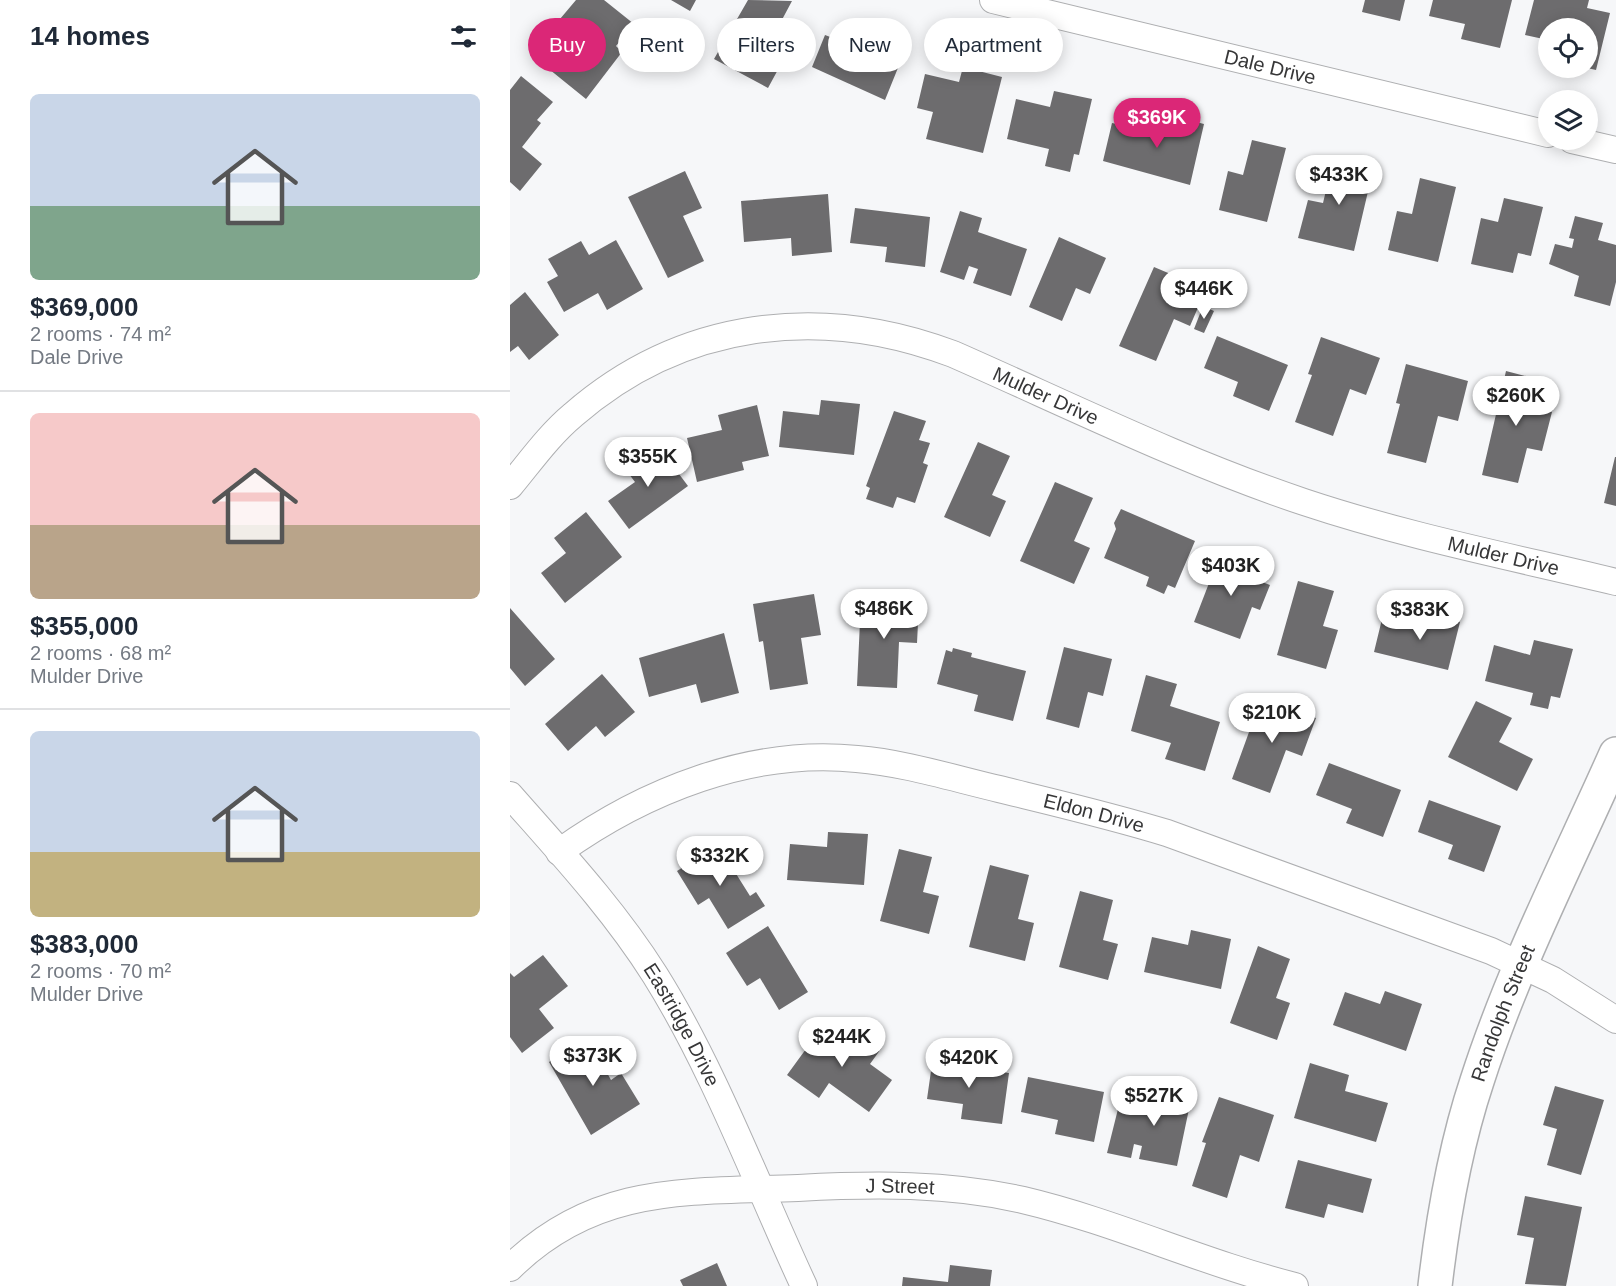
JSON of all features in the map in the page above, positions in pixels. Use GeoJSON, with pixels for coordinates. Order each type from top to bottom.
{"type":"FeatureCollection","features":[{"type":"Feature","properties":{"kind":"street","name":"Dale Drive"},"geometry":{"type":"LineString","coordinates":[[993,0],[1538,132]]}},
{"type":"Feature","properties":{"kind":"street"},"geometry":{"type":"LineString","coordinates":[[1598,146],[1616,150]]}},
{"type":"Feature","properties":{"kind":"street","name":"Mulder Drive"},"geometry":{"type":"LineString","coordinates":[[510,486],[573,415],[611,386],[659,360],[717,338],[768,327],[845,326],[919,341],[953,354],[1216,469],[1302,501],[1391,528],[1616,582]]}},
{"type":"Feature","properties":{"kind":"street","name":"Randolph Street"},"geometry":{"type":"LineString","coordinates":[[1435,1286],[1448,1197],[1465,1119],[1492,1037],[1521,964],[1616,754]]}},
{"type":"Feature","properties":{"kind":"street","name":"Eldon Drive"},"geometry":{"type":"LineString","coordinates":[[559,852],[620,813],[656,796],[715,774],[757,764],[800,759],[827,757],[879,761],[1119,818],[1167,833],[1521,964],[1616,1020]]}},
{"type":"Feature","properties":{"kind":"street","name":"Eastridge Drive"},"geometry":{"type":"LineString","coordinates":[[510,795],[606,907],[655,975],[692,1041],[804,1286]]}},
{"type":"Feature","properties":{"kind":"street","name":"J Street"},"geometry":{"type":"LineString","coordinates":[[510,1268],[568,1225],[630,1200],[685,1191],[885,1184],[988,1193],[1062,1210],[1250,1274],[1295,1286]]}},
{"type":"Feature","properties":{"kind":"building"},"geometry":{"type":"Polygon","coordinates":[[[576,0],[604,0],[626,18],[618,18],[618,44],[616,46],[618,57],[586,99],[553,72],[606,72],[606,18],[561,18],[576,0]]]}},
{"type":"Feature","properties":{"kind":"building"},"geometry":{"type":"Polygon","coordinates":[[[671,0],[696,0],[690,11],[671,0]]]}},
{"type":"Feature","properties":{"kind":"building"},"geometry":{"type":"Polygon","coordinates":[[[748,0],[792,1],[783,18],[738,18],[748,0]]]}},
{"type":"Feature","properties":{"kind":"building"},"geometry":{"type":"Polygon","coordinates":[[[1365,0],[1405,0],[1400,21],[1362,12],[1365,0]]]}},
{"type":"Feature","properties":{"kind":"building"},"geometry":{"type":"Polygon","coordinates":[[[1433,0],[1512,0],[1500,48],[1461,39],[1465,24],[1429,16],[1433,0]]]}},
{"type":"Feature","properties":{"kind":"building"},"geometry":{"type":"Polygon","coordinates":[[[1534,0],[1589,0],[1587,8],[1610,13],[1598,62],[1598,18],[1538,18],[1538,38],[1525,35],[1534,0]]]}},
{"type":"Feature","properties":{"kind":"building"},"geometry":{"type":"Polygon","coordinates":[[[825,35],[828,36],[828,72],[896,72],[885,100],[816,69],[816,57],[825,35]]]}},
{"type":"Feature","properties":{"kind":"building"},"geometry":{"type":"Polygon","coordinates":[[[738,72],[777,72],[768,88],[738,72]]]}},
{"type":"Feature","properties":{"kind":"building"},"geometry":{"type":"Polygon","coordinates":[[[962,72],[982,72],[1002,77],[983,153],[926,139],[933,112],[917,108],[925,74],[959,82],[962,72]]]}},
{"type":"Feature","properties":{"kind":"building"},"geometry":{"type":"Polygon","coordinates":[[[521,76],[553,102],[537,120],[541,123],[522,147],[542,164],[520,191],[510,182],[510,90],[521,76]]]}},
{"type":"Feature","properties":{"kind":"building"},"geometry":{"type":"Polygon","coordinates":[[[1054,91],[1092,99],[1079,155],[1074,154],[1070,172],[1045,166],[1049,149],[1007,139],[1016,99],[1050,107],[1054,91]]]}},
{"type":"Feature","properties":{"kind":"building"},"geometry":{"type":"Polygon","coordinates":[[[1165,114],[1204,124],[1190,185],[1103,161],[1112,123],[1161,134],[1165,114]]]}},
{"type":"Feature","properties":{"kind":"building"},"geometry":{"type":"Polygon","coordinates":[[[1252,140],[1286,148],[1267,222],[1219,210],[1228,171],[1243,175],[1252,140]]]}},
{"type":"Feature","properties":{"kind":"building"},"geometry":{"type":"Polygon","coordinates":[[[1334,157],[1374,166],[1354,251],[1298,238],[1308,200],[1323,203],[1334,157]]]}},
{"type":"Feature","properties":{"kind":"building"},"geometry":{"type":"Polygon","coordinates":[[[685,171],[702,208],[683,216],[704,261],[668,278],[628,197],[685,171]]]}},
{"type":"Feature","properties":{"kind":"building"},"geometry":{"type":"Polygon","coordinates":[[[1420,178],[1456,187],[1438,262],[1388,250],[1397,211],[1412,214],[1420,178]]]}},
{"type":"Feature","properties":{"kind":"building"},"geometry":{"type":"Polygon","coordinates":[[[828,194],[832,252],[792,256],[791,238],[744,242],[741,201],[828,194]]]}},
{"type":"Feature","properties":{"kind":"building"},"geometry":{"type":"Polygon","coordinates":[[[1504,198],[1543,207],[1531,256],[1518,253],[1513,273],[1471,264],[1481,218],[1498,222],[1504,198]]]}},
{"type":"Feature","properties":{"kind":"building"},"geometry":{"type":"Polygon","coordinates":[[[855,208],[930,217],[925,267],[885,262],[887,247],[850,243],[855,208]]]}},
{"type":"Feature","properties":{"kind":"building"},"geometry":{"type":"Polygon","coordinates":[[[960,211],[982,218],[978,232],[1027,249],[1011,296],[973,283],[978,269],[969,266],[964,280],[940,272],[960,211]]]}},
{"type":"Feature","properties":{"kind":"building"},"geometry":{"type":"Polygon","coordinates":[[[1575,216],[1603,223],[1598,240],[1616,245],[1616,282],[1610,306],[1574,296],[1579,276],[1549,264],[1555,244],[1572,248],[1574,239],[1569,238],[1575,216]]]}},
{"type":"Feature","properties":{"kind":"building"},"geometry":{"type":"Polygon","coordinates":[[[1059,237],[1106,258],[1090,294],[1076,288],[1062,321],[1029,307],[1059,237]]]}},
{"type":"Feature","properties":{"kind":"building"},"geometry":{"type":"Polygon","coordinates":[[[616,240],[643,289],[607,310],[598,293],[564,312],[547,282],[558,276],[548,259],[581,241],[589,255],[616,240]]]}},
{"type":"Feature","properties":{"kind":"building"},"geometry":{"type":"Polygon","coordinates":[[[1154,267],[1206,289],[1190,326],[1174,319],[1156,361],[1119,346],[1154,267]]]}},
{"type":"Feature","properties":{"kind":"building"},"geometry":{"type":"Polygon","coordinates":[[[525,292],[559,335],[529,360],[518,346],[510,352],[510,305],[525,292]]]}},
{"type":"Feature","properties":{"kind":"building"},"geometry":{"type":"Polygon","coordinates":[[[1203,306],[1214,311],[1204,333],[1194,329],[1203,306]]]}},
{"type":"Feature","properties":{"kind":"building"},"geometry":{"type":"Polygon","coordinates":[[[1217,336],[1288,365],[1269,411],[1233,396],[1238,382],[1204,368],[1217,336]]]}},
{"type":"Feature","properties":{"kind":"building"},"geometry":{"type":"Polygon","coordinates":[[[1321,337],[1380,358],[1366,395],[1350,389],[1333,436],[1295,422],[1312,375],[1308,374],[1321,337]]]}},
{"type":"Feature","properties":{"kind":"building"},"geometry":{"type":"Polygon","coordinates":[[[1406,364],[1468,381],[1458,421],[1438,416],[1426,463],[1387,453],[1400,404],[1396,403],[1406,364]]]}},
{"type":"Feature","properties":{"kind":"building"},"geometry":{"type":"Polygon","coordinates":[[[1506,371],[1545,381],[1538,409],[1552,412],[1542,451],[1527,448],[1518,483],[1482,475],[1506,371]]]}},
{"type":"Feature","properties":{"kind":"building"},"geometry":{"type":"Polygon","coordinates":[[[821,400],[860,404],[854,455],[779,447],[783,411],[819,415],[821,400]]]}},
{"type":"Feature","properties":{"kind":"building"},"geometry":{"type":"Polygon","coordinates":[[[757,405],[769,456],[742,462],[744,470],[697,482],[687,438],[722,430],[718,415],[757,405]]]}},
{"type":"Feature","properties":{"kind":"building"},"geometry":{"type":"Polygon","coordinates":[[[894,411],[926,421],[919,440],[930,443],[923,463],[928,465],[915,503],[897,497],[893,508],[866,499],[870,488],[866,486],[894,411]]]}},
{"type":"Feature","properties":{"kind":"building"},"geometry":{"type":"Polygon","coordinates":[[[978,442],[1010,456],[992,495],[1006,501],[990,537],[944,517],[978,442]]]}},
{"type":"Feature","properties":{"kind":"building"},"geometry":{"type":"Polygon","coordinates":[[[658,446],[688,486],[629,529],[608,501],[635,482],[626,470],[658,446]]]}},
{"type":"Feature","properties":{"kind":"building"},"geometry":{"type":"Polygon","coordinates":[[[1616,457],[1616,506],[1604,503],[1616,457]]]}},
{"type":"Feature","properties":{"kind":"building"},"geometry":{"type":"Polygon","coordinates":[[[1055,482],[1093,498],[1074,541],[1090,548],[1074,584],[1020,561],[1055,482]]]}},
{"type":"Feature","properties":{"kind":"building"},"geometry":{"type":"Polygon","coordinates":[[[1121,509],[1195,541],[1175,588],[1168,585],[1164,594],[1146,586],[1149,577],[1104,558],[1116,529],[1114,523],[1121,509]]]}},
{"type":"Feature","properties":{"kind":"building"},"geometry":{"type":"Polygon","coordinates":[[[586,512],[622,557],[565,603],[541,573],[566,553],[554,538],[586,512]]]}},
{"type":"Feature","properties":{"kind":"building"},"geometry":{"type":"Polygon","coordinates":[[[1221,552],[1254,564],[1249,577],[1270,585],[1260,610],[1252,607],[1240,639],[1194,622],[1221,552]]]}},
{"type":"Feature","properties":{"kind":"building"},"geometry":{"type":"Polygon","coordinates":[[[1298,581],[1334,591],[1323,626],[1338,630],[1326,669],[1277,655],[1298,581]]]}},
{"type":"Feature","properties":{"kind":"building"},"geometry":{"type":"Polygon","coordinates":[[[814,594],[821,635],[801,638],[808,684],[770,690],[763,641],[759,642],[753,604],[814,594]]]}},
{"type":"Feature","properties":{"kind":"building"},"geometry":{"type":"Polygon","coordinates":[[[861,600],[919,603],[917,643],[899,642],[897,688],[857,686],[861,600]]]}},
{"type":"Feature","properties":{"kind":"building"},"geometry":{"type":"Polygon","coordinates":[[[510,608],[555,659],[525,686],[510,668],[510,608]]]}},
{"type":"Feature","properties":{"kind":"building"},"geometry":{"type":"Polygon","coordinates":[[[1421,613],[1460,622],[1448,670],[1374,652],[1382,619],[1417,627],[1421,613]]]}},
{"type":"Feature","properties":{"kind":"building"},"geometry":{"type":"Polygon","coordinates":[[[724,633],[739,693],[701,703],[696,684],[649,697],[639,658],[724,633]]]}},
{"type":"Feature","properties":{"kind":"building"},"geometry":{"type":"Polygon","coordinates":[[[1534,640],[1573,649],[1560,698],[1551,696],[1548,709],[1530,705],[1533,693],[1485,681],[1494,645],[1530,655],[1534,640]]]}},
{"type":"Feature","properties":{"kind":"building"},"geometry":{"type":"Polygon","coordinates":[[[1064,647],[1112,659],[1103,696],[1088,692],[1079,728],[1046,719],[1064,647]]]}},
{"type":"Feature","properties":{"kind":"building"},"geometry":{"type":"Polygon","coordinates":[[[953,648],[972,653],[971,657],[1026,671],[1013,721],[974,711],[978,695],[937,684],[946,650],[952,652],[953,648]]]}},
{"type":"Feature","properties":{"kind":"building"},"geometry":{"type":"Polygon","coordinates":[[[602,674],[635,712],[605,737],[596,726],[568,751],[545,724],[602,674]]]}},
{"type":"Feature","properties":{"kind":"building"},"geometry":{"type":"Polygon","coordinates":[[[1146,675],[1177,684],[1170,706],[1220,722],[1205,771],[1165,759],[1171,743],[1131,731],[1146,675]]]}},
{"type":"Feature","properties":{"kind":"building"},"geometry":{"type":"Polygon","coordinates":[[[1261,699],[1316,718],[1302,756],[1286,750],[1270,793],[1232,779],[1261,699]]]}},
{"type":"Feature","properties":{"kind":"building"},"geometry":{"type":"Polygon","coordinates":[[[1476,701],[1512,718],[1499,742],[1533,759],[1517,791],[1448,757],[1476,701]]]}},
{"type":"Feature","properties":{"kind":"building"},"geometry":{"type":"Polygon","coordinates":[[[1329,763],[1401,790],[1383,837],[1346,823],[1352,809],[1316,795],[1329,763]]]}},
{"type":"Feature","properties":{"kind":"building"},"geometry":{"type":"Polygon","coordinates":[[[1429,800],[1501,826],[1484,872],[1448,859],[1453,845],[1418,832],[1429,800]]]}},
{"type":"Feature","properties":{"kind":"building"},"geometry":{"type":"Polygon","coordinates":[[[828,832],[868,834],[864,885],[787,880],[790,844],[827,847],[828,832]]]}},
{"type":"Feature","properties":{"kind":"building"},"geometry":{"type":"Polygon","coordinates":[[[718,845],[750,896],[756,892],[765,906],[728,929],[709,898],[698,905],[677,871],[718,845]]]}},
{"type":"Feature","properties":{"kind":"building"},"geometry":{"type":"Polygon","coordinates":[[[899,849],[932,857],[923,892],[939,896],[929,934],[880,921],[899,849]]]}},
{"type":"Feature","properties":{"kind":"building"},"geometry":{"type":"Polygon","coordinates":[[[990,865],[1029,875],[1018,919],[1034,923],[1025,961],[969,947],[990,865]]]}},
{"type":"Feature","properties":{"kind":"building"},"geometry":{"type":"Polygon","coordinates":[[[1080,891],[1113,900],[1103,940],[1118,944],[1108,980],[1059,967],[1080,891]]]}},
{"type":"Feature","properties":{"kind":"building"},"geometry":{"type":"Polygon","coordinates":[[[768,926],[808,992],[779,1010],[760,978],[747,986],[726,953],[768,926]]]}},
{"type":"Feature","properties":{"kind":"building"},"geometry":{"type":"Polygon","coordinates":[[[1191,930],[1231,939],[1221,989],[1144,972],[1152,937],[1188,945],[1191,930]]]}},
{"type":"Feature","properties":{"kind":"building"},"geometry":{"type":"Polygon","coordinates":[[[1258,946],[1290,959],[1276,998],[1290,1003],[1277,1040],[1230,1023],[1258,946]]]}},
{"type":"Feature","properties":{"kind":"building"},"geometry":{"type":"Polygon","coordinates":[[[543,955],[568,986],[539,1009],[554,1028],[522,1053],[510,1037],[510,973],[514,977],[543,955]]]}},
{"type":"Feature","properties":{"kind":"building"},"geometry":{"type":"Polygon","coordinates":[[[1385,991],[1422,1004],[1406,1051],[1333,1025],[1345,992],[1380,1004],[1385,991]]]}},
{"type":"Feature","properties":{"kind":"building"},"geometry":{"type":"Polygon","coordinates":[[[822,1027],[847,1046],[859,1029],[883,1046],[870,1064],[892,1080],[869,1112],[829,1083],[819,1098],[787,1075],[822,1027]]]}},
{"type":"Feature","properties":{"kind":"building"},"geometry":{"type":"Polygon","coordinates":[[[587,1037],[611,1080],[621,1073],[640,1104],[591,1135],[549,1062],[587,1037]]]}},
{"type":"Feature","properties":{"kind":"building"},"geometry":{"type":"Polygon","coordinates":[[[937,1055],[971,1059],[969,1068],[1009,1073],[1002,1124],[961,1119],[963,1104],[927,1099],[932,1064],[936,1065],[937,1055]]]}},
{"type":"Feature","properties":{"kind":"building"},"geometry":{"type":"Polygon","coordinates":[[[1310,1063],[1349,1075],[1345,1091],[1388,1103],[1376,1142],[1294,1118],[1310,1063]]]}},
{"type":"Feature","properties":{"kind":"building"},"geometry":{"type":"Polygon","coordinates":[[[1028,1077],[1104,1092],[1094,1142],[1055,1134],[1058,1120],[1021,1112],[1028,1077]]]}},
{"type":"Feature","properties":{"kind":"building"},"geometry":{"type":"Polygon","coordinates":[[[1156,1082],[1193,1090],[1177,1166],[1139,1159],[1142,1146],[1134,1144],[1131,1158],[1107,1153],[1119,1105],[1150,1111],[1156,1082]]]}},
{"type":"Feature","properties":{"kind":"building"},"geometry":{"type":"Polygon","coordinates":[[[1555,1086],[1604,1100],[1581,1175],[1547,1165],[1557,1129],[1543,1125],[1555,1086]]]}},
{"type":"Feature","properties":{"kind":"building"},"geometry":{"type":"Polygon","coordinates":[[[1219,1097],[1274,1115],[1259,1162],[1240,1155],[1227,1198],[1192,1186],[1206,1143],[1202,1142],[1219,1097]]]}},
{"type":"Feature","properties":{"kind":"building"},"geometry":{"type":"Polygon","coordinates":[[[1298,1160],[1372,1179],[1363,1213],[1328,1204],[1324,1218],[1285,1208],[1298,1160]]]}},
{"type":"Feature","properties":{"kind":"building"},"geometry":{"type":"Polygon","coordinates":[[[1525,1196],[1582,1207],[1566,1286],[1525,1284],[1534,1238],[1517,1235],[1525,1196]]]}},
{"type":"Feature","properties":{"kind":"building"},"geometry":{"type":"Polygon","coordinates":[[[717,1263],[727,1286],[683,1286],[680,1280],[717,1263]]]}},
{"type":"Feature","properties":{"kind":"building"},"geometry":{"type":"Polygon","coordinates":[[[950,1265],[992,1270],[990,1286],[902,1286],[903,1277],[948,1282],[950,1265]]]}}]}
